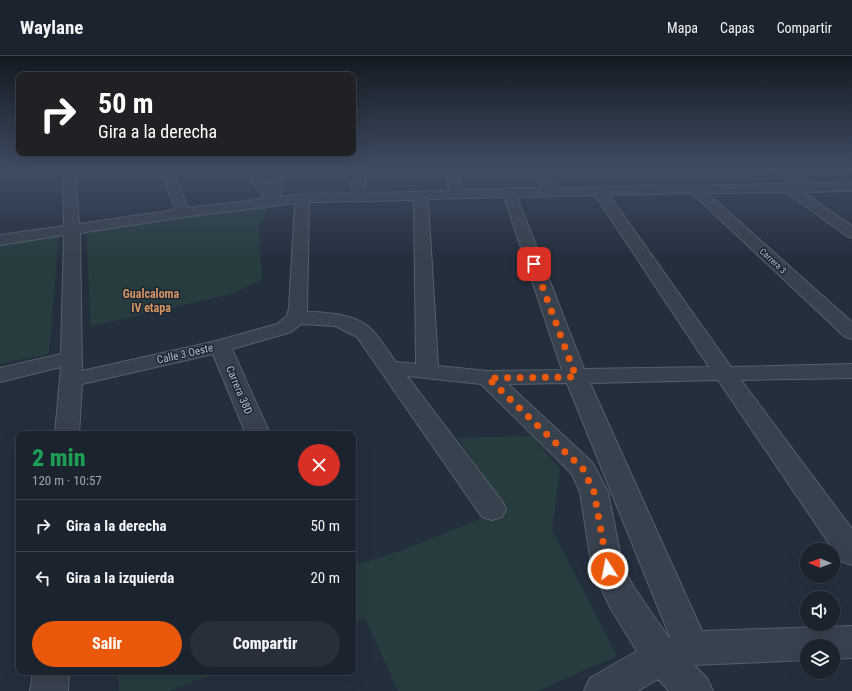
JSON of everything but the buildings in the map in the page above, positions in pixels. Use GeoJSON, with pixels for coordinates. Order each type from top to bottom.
{"type":"FeatureCollection","features":[{"type":"Feature","properties":{"kind":"street"},"geometry":{"type":"LineString","coordinates":[[67,431],[72,358],[72,229],[71,200]]}},
{"type":"Feature","properties":{"kind":"street"},"geometry":{"type":"LineString","coordinates":[[178,200],[183,213]]}},
{"type":"Feature","properties":{"kind":"street"},"geometry":{"type":"LineString","coordinates":[[0,240],[286,200]]}},
{"type":"Feature","properties":{"kind":"street"},"geometry":{"type":"LineString","coordinates":[[303,200],[301,205],[298,308],[296,318],[330,318],[346,322],[364,333],[492,509]]}},
{"type":"Feature","properties":{"kind":"street"},"geometry":{"type":"LineString","coordinates":[[421,200],[427,372]]}},
{"type":"Feature","properties":{"kind":"street"},"geometry":{"type":"LineString","coordinates":[[511,200],[677,652],[694,691]]}},
{"type":"Feature","properties":{"kind":"street"},"geometry":{"type":"LineString","coordinates":[[605,200],[725,374],[852,552]]}},
{"type":"Feature","properties":{"kind":"street","name":"Carrera 3"},"geometry":{"type":"LineString","coordinates":[[707,200],[852,334]]}},
{"type":"Feature","properties":{"kind":"street"},"geometry":{"type":"LineString","coordinates":[[805,200],[852,233]]}},
{"type":"Feature","properties":{"kind":"street","name":"Calle 3 Oeste"},"geometry":{"type":"LineString","coordinates":[[71,380],[220,346],[284,328],[296,318]]}},
{"type":"Feature","properties":{"kind":"street","name":"Carrera 38D"},"geometry":{"type":"LineString","coordinates":[[220,346],[257,431]]}},
{"type":"Feature","properties":{"kind":"street"},"geometry":{"type":"LineString","coordinates":[[0,375],[72,358]]}},
{"type":"Feature","properties":{"kind":"street"},"geometry":{"type":"LineString","coordinates":[[390,368],[488,378],[852,371]]}},
{"type":"Feature","properties":{"kind":"street"},"geometry":{"type":"LineString","coordinates":[[488,378],[583,469],[594,492],[608,569],[622,599],[677,652]]}},
{"type":"Feature","properties":{"kind":"street"},"geometry":{"type":"LineString","coordinates":[[603,691],[677,652],[852,642]]}},
{"type":"Feature","properties":{"kind":"street"},"geometry":{"type":"LineString","coordinates":[[49,691],[50,675]]}},
{"type":"Feature","properties":{"kind":"green space"},"geometry":{"type":"Polygon","coordinates":[[[271,202],[259,228],[262,280],[232,294],[91,326],[86,230],[271,202]]]}},
{"type":"Feature","properties":{"kind":"green space"},"geometry":{"type":"Polygon","coordinates":[[[59,234],[49,354],[0,364],[0,243],[59,234]]]}},
{"type":"Feature","properties":{"kind":"green space"},"geometry":{"type":"Polygon","coordinates":[[[532,436],[560,469],[552,530],[617,656],[537,691],[398,691],[365,618],[356,621],[356,565],[400,551],[490,515],[500,502],[458,438],[532,436]]]}},
{"type":"Feature","properties":{"kind":"green space"},"geometry":{"type":"Polygon","coordinates":[[[117,675],[212,675],[169,691],[119,691],[117,675]]]}},
{"type":"Feature","properties":{"kind":"district","name":"Gualcaloma IV etapa"},"geometry":{"type":"Point","coordinates":[151,301]}},
{"type":"Feature","properties":{"kind":"route"},"geometry":{"type":"LineString","coordinates":[[534,264],[576,377],[488,378],[583,469],[594,492],[608,569]]}}]}
